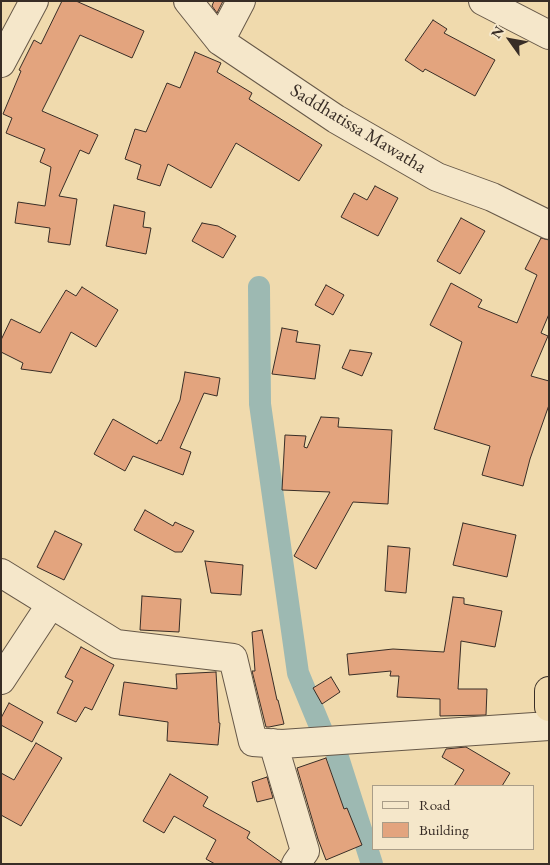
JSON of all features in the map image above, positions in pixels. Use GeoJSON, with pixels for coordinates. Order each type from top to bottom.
{"type":"FeatureCollection","features":[{"type":"Feature","properties":{"kind":"highway"},"geometry":{"type":"LineString","coordinates":[[549,691],[549,707]]}},
{"type":"Feature","properties":{"kind":"street"},"geometry":{"type":"LineString","coordinates":[[1,63],[34,1]]}},
{"type":"Feature","properties":{"kind":"street","name":"Saddhatissa Mawatha"},"geometry":{"type":"LineString","coordinates":[[188,1],[220,41],[336,119],[438,177],[492,197],[549,225]]}},
{"type":"Feature","properties":{"kind":"street"},"geometry":{"type":"LineString","coordinates":[[220,41],[241,1]]}},
{"type":"Feature","properties":{"kind":"street"},"geometry":{"type":"LineString","coordinates":[[483,1],[549,35]]}},
{"type":"Feature","properties":{"kind":"street"},"geometry":{"type":"LineString","coordinates":[[1,573],[116,644],[233,658],[253,742],[273,743],[549,726]]}},
{"type":"Feature","properties":{"kind":"street"},"geometry":{"type":"LineString","coordinates":[[1,680],[51,604]]}},
{"type":"Feature","properties":{"kind":"street"},"geometry":{"type":"LineString","coordinates":[[273,743],[303,860]]}},
{"type":"Feature","properties":{"kind":"building"},"geometry":{"type":"Polygon","coordinates":[[[62,1],[76,1],[144,31],[132,58],[80,35],[42,111],[98,135],[89,154],[80,150],[59,196],[77,199],[70,245],[48,242],[50,228],[15,223],[18,202],[45,206],[51,167],[40,162],[45,149],[6,133],[12,118],[3,114],[21,71],[19,70],[34,40],[41,44],[62,1]]]}},
{"type":"Feature","properties":{"kind":"building"},"geometry":{"type":"Polygon","coordinates":[[[214,1],[223,1],[217,13],[212,6],[214,1]]]}},
{"type":"Feature","properties":{"kind":"building"},"geometry":{"type":"Polygon","coordinates":[[[433,20],[447,29],[444,33],[495,60],[475,96],[425,69],[423,72],[405,60],[433,20]]]}},
{"type":"Feature","properties":{"kind":"building"},"geometry":{"type":"Polygon","coordinates":[[[195,52],[221,63],[217,72],[252,93],[249,99],[322,145],[299,181],[236,143],[211,188],[168,164],[160,186],[137,179],[141,165],[125,159],[135,129],[146,132],[167,83],[180,88],[195,52]]]}},
{"type":"Feature","properties":{"kind":"building"},"geometry":{"type":"Polygon","coordinates":[[[375,186],[398,198],[378,236],[341,217],[354,193],[367,200],[375,186]]]}},
{"type":"Feature","properties":{"kind":"building"},"geometry":{"type":"Polygon","coordinates":[[[114,205],[145,212],[143,227],[151,228],[146,254],[106,246],[114,205]]]}},
{"type":"Feature","properties":{"kind":"building"},"geometry":{"type":"Polygon","coordinates":[[[461,218],[485,231],[460,274],[437,261],[461,218]]]}},
{"type":"Feature","properties":{"kind":"building"},"geometry":{"type":"Polygon","coordinates":[[[202,223],[218,226],[236,236],[223,258],[192,241],[202,223]]]}},
{"type":"Feature","properties":{"kind":"building"},"geometry":{"type":"Polygon","coordinates":[[[541,238],[549,240],[549,314],[541,333],[548,336],[531,376],[549,381],[549,405],[530,459],[523,486],[482,475],[490,446],[434,429],[462,342],[430,325],[451,283],[482,300],[478,307],[517,323],[537,275],[525,269],[541,238]]]}},
{"type":"Feature","properties":{"kind":"building"},"geometry":{"type":"Polygon","coordinates":[[[326,285],[344,295],[333,315],[315,305],[326,285]]]}},
{"type":"Feature","properties":{"kind":"building"},"geometry":{"type":"Polygon","coordinates":[[[82,287],[118,310],[96,347],[71,332],[51,373],[21,369],[23,363],[1,352],[1,340],[11,319],[40,333],[66,290],[76,296],[82,287]]]}},
{"type":"Feature","properties":{"kind":"building"},"geometry":{"type":"Polygon","coordinates":[[[282,328],[298,331],[296,342],[320,345],[315,379],[272,374],[282,328]]]}},
{"type":"Feature","properties":{"kind":"building"},"geometry":{"type":"Polygon","coordinates":[[[350,350],[372,353],[362,376],[342,368],[350,350]]]}},
{"type":"Feature","properties":{"kind":"building"},"geometry":{"type":"Polygon","coordinates":[[[185,372],[220,378],[217,396],[204,393],[180,448],[191,452],[183,475],[133,456],[125,471],[94,454],[113,419],[157,444],[159,440],[161,441],[180,400],[185,372]]]}},
{"type":"Feature","properties":{"kind":"building"},"geometry":{"type":"Polygon","coordinates":[[[321,417],[339,418],[338,427],[392,430],[388,504],[353,502],[316,569],[294,556],[330,492],[282,490],[285,435],[306,436],[304,447],[307,448],[321,417]]]}},
{"type":"Feature","properties":{"kind":"building"},"geometry":{"type":"Polygon","coordinates":[[[145,510],[173,526],[175,522],[194,531],[182,552],[175,552],[134,530],[145,510]]]}},
{"type":"Feature","properties":{"kind":"building"},"geometry":{"type":"Polygon","coordinates":[[[463,523],[516,535],[507,577],[453,565],[463,523]]]}},
{"type":"Feature","properties":{"kind":"building"},"geometry":{"type":"Polygon","coordinates":[[[55,531],[82,544],[64,580],[37,567],[55,531]]]}},
{"type":"Feature","properties":{"kind":"building"},"geometry":{"type":"Polygon","coordinates":[[[388,546],[410,548],[406,593],[385,591],[388,546]]]}},
{"type":"Feature","properties":{"kind":"building"},"geometry":{"type":"Polygon","coordinates":[[[205,561],[243,565],[241,595],[211,593],[205,561]]]}},
{"type":"Feature","properties":{"kind":"building"},"geometry":{"type":"Polygon","coordinates":[[[142,596],[181,599],[179,632],[140,630],[142,596]]]}},
{"type":"Feature","properties":{"kind":"building"},"geometry":{"type":"Polygon","coordinates":[[[453,597],[464,598],[464,604],[502,611],[495,647],[461,641],[458,689],[487,689],[486,715],[440,716],[440,699],[397,697],[399,676],[390,676],[391,671],[349,675],[347,654],[393,649],[444,652],[453,597]]]}},
{"type":"Feature","properties":{"kind":"building"},"geometry":{"type":"Polygon","coordinates":[[[262,630],[284,724],[269,727],[266,727],[252,671],[255,671],[252,632],[262,630]]]}},
{"type":"Feature","properties":{"kind":"building"},"geometry":{"type":"Polygon","coordinates":[[[81,647],[114,665],[92,710],[85,707],[76,722],[57,713],[73,681],[65,677],[81,647]]]}},
{"type":"Feature","properties":{"kind":"building"},"geometry":{"type":"Polygon","coordinates":[[[216,672],[220,723],[218,745],[167,741],[168,722],[119,715],[124,682],[177,689],[176,674],[216,672]]]}},
{"type":"Feature","properties":{"kind":"building"},"geometry":{"type":"Polygon","coordinates":[[[331,677],[340,692],[322,704],[313,688],[331,677]]]}},
{"type":"Feature","properties":{"kind":"building"},"geometry":{"type":"Polygon","coordinates":[[[9,703],[43,722],[32,742],[1,725],[1,718],[9,703]]]}},
{"type":"Feature","properties":{"kind":"building"},"geometry":{"type":"Polygon","coordinates":[[[36,743],[62,758],[21,826],[1,815],[1,773],[14,780],[36,743]]]}},
{"type":"Feature","properties":{"kind":"building"},"geometry":{"type":"Polygon","coordinates":[[[466,747],[510,773],[503,785],[455,785],[464,770],[442,757],[446,749],[466,747]]]}},
{"type":"Feature","properties":{"kind":"building"},"geometry":{"type":"Polygon","coordinates":[[[326,758],[344,809],[347,808],[362,845],[326,860],[297,768],[326,758]]]}},
{"type":"Feature","properties":{"kind":"building"},"geometry":{"type":"Polygon","coordinates":[[[170,774],[208,797],[203,806],[250,832],[247,838],[281,862],[281,864],[215,864],[206,859],[216,840],[174,816],[164,833],[143,821],[170,774]]]}},
{"type":"Feature","properties":{"kind":"building"},"geometry":{"type":"Polygon","coordinates":[[[267,777],[273,798],[257,802],[252,782],[267,777]]]}},
{"type":"Feature","properties":{"kind":"waterway"},"geometry":{"type":"LineString","coordinates":[[259,287],[260,404],[298,673],[322,731]]}},
{"type":"Feature","properties":{"kind":"waterway"},"geometry":{"type":"LineString","coordinates":[[336,751],[372,864]]}}]}
